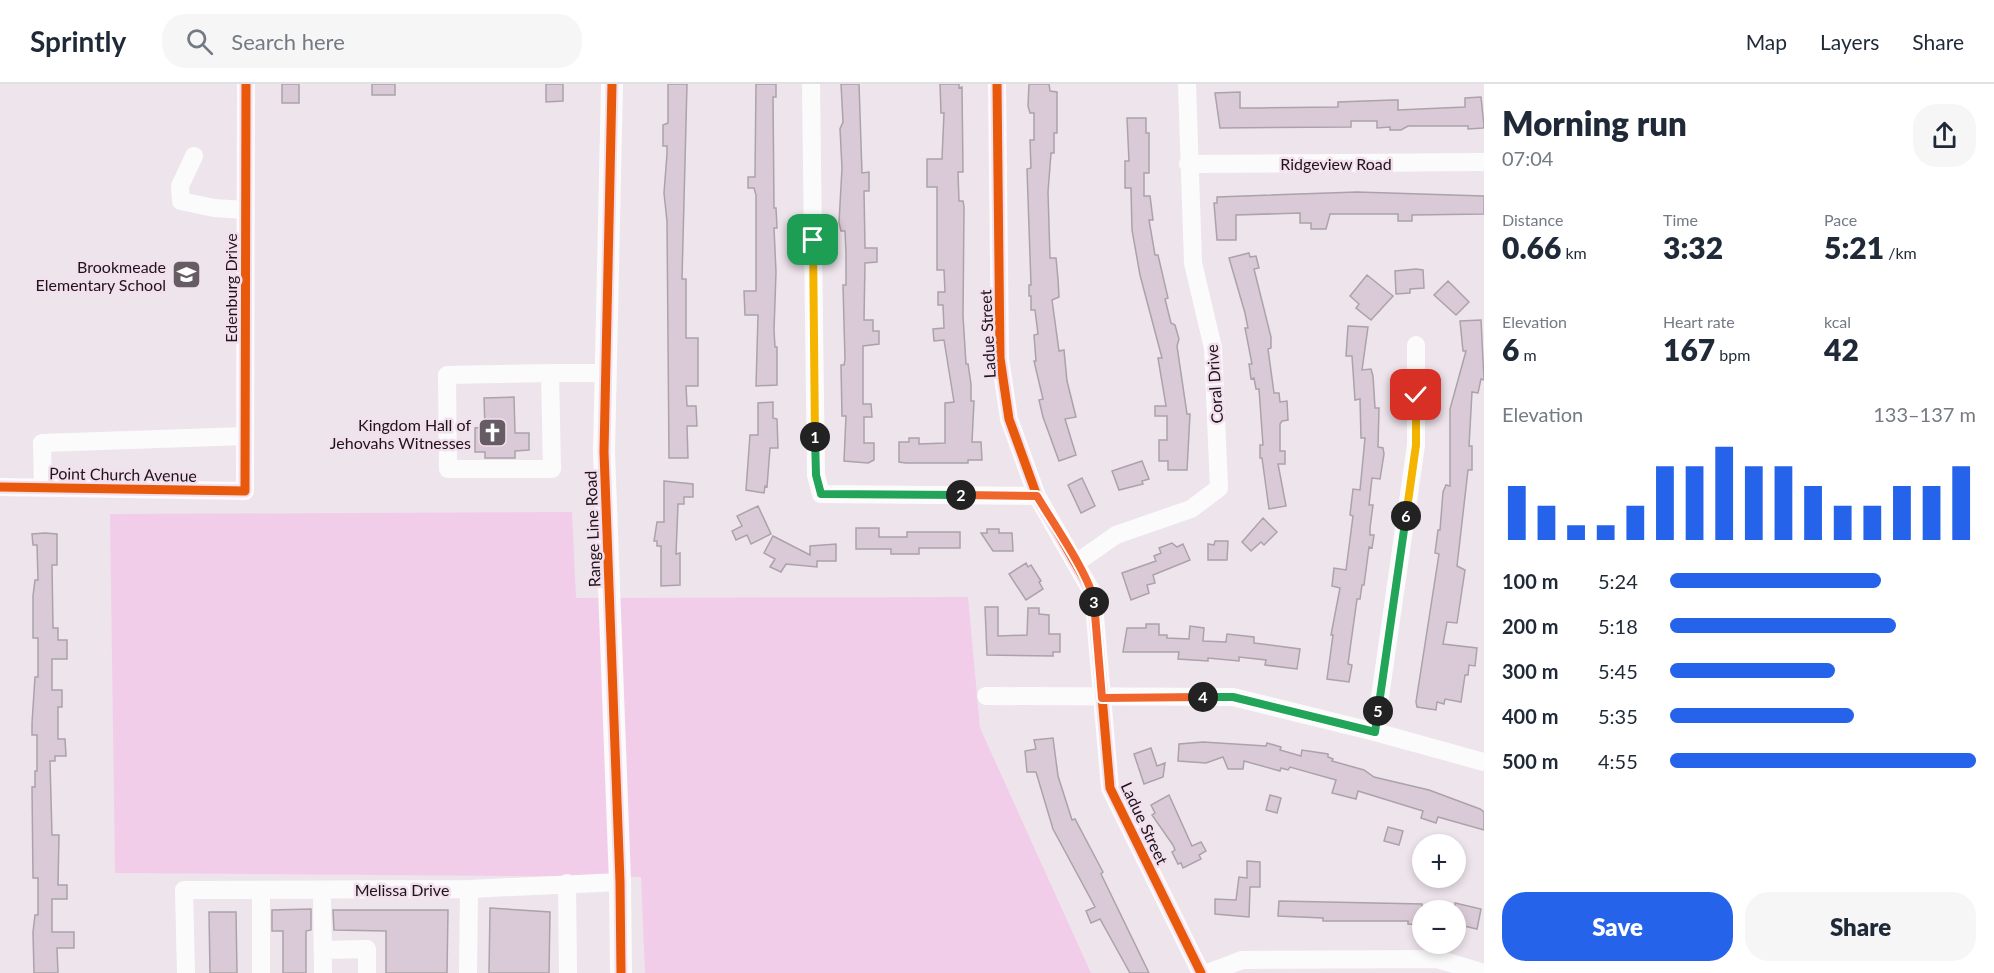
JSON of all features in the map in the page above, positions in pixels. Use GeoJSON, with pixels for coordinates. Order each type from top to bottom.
{"type":"FeatureCollection","features":[{"type":"Feature","properties":{"kind":"main road","name":"Range Line Road"},"geometry":{"type":"LineString","coordinates":[[612,84],[604,452],[620,882],[621,973]]}},
{"type":"Feature","properties":{"kind":"street","name":"Edenburg Drive"},"geometry":{"type":"LineString","coordinates":[[245,491],[246,84]]}},
{"type":"Feature","properties":{"kind":"street"},"geometry":{"type":"LineString","coordinates":[[811,84],[816,475],[821,494],[1037,496]]}},
{"type":"Feature","properties":{"kind":"street","name":"Ladue Street"},"geometry":{"type":"LineString","coordinates":[[997,84],[1000,358],[1009,418],[1037,496],[1093,594],[1110,788],[1201,973]]}},
{"type":"Feature","properties":{"kind":"street","name":"Coral Drive"},"geometry":{"type":"LineString","coordinates":[[1076,563],[1116,535],[1191,509],[1219,488],[1213,348],[1193,263],[1187,84]]}},
{"type":"Feature","properties":{"kind":"street"},"geometry":{"type":"LineString","coordinates":[[194,156],[180,186],[181,201],[214,208],[245,210]]}},
{"type":"Feature","properties":{"kind":"street","name":"Ridgeview Road"},"geometry":{"type":"LineString","coordinates":[[1188,164],[1484,162]]}},
{"type":"Feature","properties":{"kind":"street"},"geometry":{"type":"LineString","coordinates":[[1375,732],[1416,445],[1416,345]]}},
{"type":"Feature","properties":{"kind":"street"},"geometry":{"type":"LineString","coordinates":[[550,373],[552,469],[448,469],[447,375],[550,373],[606,373]]}},
{"type":"Feature","properties":{"kind":"street"},"geometry":{"type":"LineString","coordinates":[[43,488],[42,443],[245,436]]}},
{"type":"Feature","properties":{"kind":"street","name":"Point Church Avenue"},"geometry":{"type":"LineString","coordinates":[[0,487],[245,491]]}},
{"type":"Feature","properties":{"kind":"street"},"geometry":{"type":"LineString","coordinates":[[986,696],[1233,697],[1484,762]]}},
{"type":"Feature","properties":{"kind":"street","name":"Melissa Drive"},"geometry":{"type":"LineString","coordinates":[[186,973],[184,890],[469,889],[620,882]]}},
{"type":"Feature","properties":{"kind":"street"},"geometry":{"type":"LineString","coordinates":[[567,883],[568,973]]}},
{"type":"Feature","properties":{"kind":"street"},"geometry":{"type":"LineString","coordinates":[[468,973],[469,889]]}},
{"type":"Feature","properties":{"kind":"street"},"geometry":{"type":"LineString","coordinates":[[261,890],[261,973]]}},
{"type":"Feature","properties":{"kind":"street"},"geometry":{"type":"LineString","coordinates":[[322,890],[323,973]]}},
{"type":"Feature","properties":{"kind":"street"},"geometry":{"type":"LineString","coordinates":[[323,950],[368,949],[368,973]]}},
{"type":"Feature","properties":{"kind":"street"},"geometry":{"type":"LineString","coordinates":[[1208,973],[1242,960],[1437,966],[1484,973]]}},
{"type":"Feature","properties":{"kind":"shaded area"},"geometry":{"type":"Polygon","coordinates":[[[572,512],[576,598],[968,597],[980,728],[1091,973],[645,973],[641,877],[115,873],[110,514],[572,512]]]}},
{"type":"Feature","properties":{"kind":"building"},"geometry":{"type":"Polygon","coordinates":[[[282,84],[299,84],[299,103],[282,103],[282,84]]]}},
{"type":"Feature","properties":{"kind":"building"},"geometry":{"type":"Polygon","coordinates":[[[372,84],[395,84],[395,95],[372,95],[372,84]]]}},
{"type":"Feature","properties":{"kind":"building"},"geometry":{"type":"Polygon","coordinates":[[[546,84],[563,84],[563,101],[546,102],[546,84]]]}},
{"type":"Feature","properties":{"kind":"building"},"geometry":{"type":"Polygon","coordinates":[[[668,84],[687,84],[682,279],[686,279],[686,338],[698,338],[698,386],[686,386],[687,406],[696,406],[697,426],[687,426],[688,458],[669,458],[667,221],[664,193],[667,146],[663,146],[663,125],[668,123],[668,84]]]}},
{"type":"Feature","properties":{"kind":"building"},"geometry":{"type":"Polygon","coordinates":[[[756,84],[776,84],[776,97],[773,97],[774,208],[776,208],[777,228],[774,228],[776,272],[774,330],[775,347],[777,347],[777,385],[756,386],[758,315],[745,315],[744,291],[756,291],[756,195],[754,188],[748,188],[748,177],[755,177],[756,84]]]}},
{"type":"Feature","properties":{"kind":"building"},"geometry":{"type":"Polygon","coordinates":[[[841,84],[859,84],[862,173],[869,172],[869,191],[864,191],[865,248],[877,248],[877,262],[865,263],[864,320],[873,320],[873,331],[879,331],[879,344],[863,346],[863,404],[871,404],[872,417],[864,417],[864,443],[874,443],[874,460],[868,463],[844,461],[846,416],[842,416],[841,365],[844,365],[845,360],[843,285],[846,285],[846,253],[845,231],[841,231],[839,223],[842,168],[840,129],[843,122],[841,84]]]}},
{"type":"Feature","properties":{"kind":"building"},"geometry":{"type":"Polygon","coordinates":[[[940,84],[959,84],[959,88],[962,87],[963,172],[958,172],[959,201],[963,201],[964,207],[963,316],[966,364],[968,364],[971,384],[971,401],[974,401],[972,442],[981,442],[982,460],[968,460],[968,463],[906,463],[899,462],[899,442],[909,442],[909,438],[919,438],[919,444],[945,443],[945,403],[954,402],[944,340],[934,341],[933,329],[944,328],[943,305],[938,305],[938,292],[945,292],[944,270],[937,270],[937,187],[927,187],[927,159],[942,159],[944,113],[941,113],[940,84]]]}},
{"type":"Feature","properties":{"kind":"building"},"geometry":{"type":"Polygon","coordinates":[[[1029,84],[1049,84],[1050,91],[1057,92],[1057,133],[1054,133],[1054,153],[1051,153],[1048,192],[1050,258],[1056,258],[1059,297],[1052,300],[1059,351],[1064,350],[1067,381],[1076,417],[1065,419],[1076,455],[1059,461],[1043,417],[1039,400],[1043,399],[1034,361],[1036,361],[1034,335],[1038,334],[1035,310],[1031,310],[1031,296],[1029,296],[1029,285],[1031,285],[1027,169],[1031,168],[1030,140],[1034,140],[1034,113],[1030,113],[1028,106],[1029,84]]]}},
{"type":"Feature","properties":{"kind":"building"},"geometry":{"type":"Polygon","coordinates":[[[1240,92],[1240,108],[1338,107],[1338,102],[1393,100],[1398,100],[1398,110],[1465,107],[1465,98],[1481,97],[1484,126],[1468,129],[1468,126],[1408,126],[1401,130],[1390,130],[1390,127],[1377,128],[1377,121],[1351,121],[1351,127],[1220,128],[1215,93],[1240,92]]]}},
{"type":"Feature","properties":{"kind":"building"},"geometry":{"type":"Polygon","coordinates":[[[1127,118],[1146,118],[1146,133],[1149,133],[1149,173],[1144,173],[1144,196],[1150,196],[1153,220],[1149,220],[1155,255],[1158,255],[1171,323],[1175,325],[1179,339],[1177,346],[1187,414],[1190,414],[1187,470],[1168,470],[1168,461],[1159,461],[1159,440],[1167,440],[1167,416],[1155,416],[1155,406],[1166,406],[1158,358],[1162,358],[1140,275],[1132,230],[1131,188],[1125,188],[1125,161],[1129,161],[1127,118]]]}},
{"type":"Feature","properties":{"kind":"building"},"geometry":{"type":"Polygon","coordinates":[[[1357,192],[1484,196],[1484,214],[1412,215],[1412,221],[1398,221],[1398,214],[1330,214],[1326,229],[1311,229],[1311,223],[1300,223],[1300,213],[1236,215],[1236,240],[1217,240],[1214,203],[1217,203],[1217,197],[1357,192]]]}},
{"type":"Feature","properties":{"kind":"building"},"geometry":{"type":"Polygon","coordinates":[[[1249,253],[1250,257],[1256,256],[1259,268],[1254,269],[1271,337],[1271,348],[1268,349],[1274,393],[1279,393],[1280,402],[1287,401],[1288,420],[1280,424],[1280,451],[1285,451],[1285,464],[1278,464],[1286,506],[1269,509],[1262,458],[1260,458],[1260,445],[1263,445],[1259,389],[1256,389],[1254,378],[1251,379],[1249,364],[1252,364],[1245,328],[1248,328],[1229,258],[1249,253]]]}},
{"type":"Feature","properties":{"kind":"building"},"geometry":{"type":"Polygon","coordinates":[[[1423,270],[1424,288],[1410,289],[1410,293],[1396,294],[1395,271],[1423,270]]]}},
{"type":"Feature","properties":{"kind":"building"},"geometry":{"type":"Polygon","coordinates":[[[1367,275],[1393,296],[1371,320],[1356,308],[1359,304],[1350,296],[1367,275]]]}},
{"type":"Feature","properties":{"kind":"building"},"geometry":{"type":"Polygon","coordinates":[[[1448,281],[1469,302],[1456,315],[1434,295],[1448,281]]]}},
{"type":"Feature","properties":{"kind":"building"},"geometry":{"type":"Polygon","coordinates":[[[1481,320],[1484,380],[1481,379],[1478,393],[1472,392],[1469,446],[1472,446],[1472,470],[1468,470],[1457,566],[1465,570],[1457,623],[1447,622],[1443,644],[1477,648],[1475,666],[1469,665],[1468,675],[1465,675],[1461,702],[1445,699],[1444,704],[1437,702],[1436,710],[1417,707],[1416,702],[1439,554],[1435,553],[1438,530],[1440,530],[1443,492],[1446,485],[1450,486],[1450,409],[1466,351],[1463,351],[1460,321],[1481,320]]]}},
{"type":"Feature","properties":{"kind":"building"},"geometry":{"type":"Polygon","coordinates":[[[1348,326],[1368,327],[1362,370],[1371,369],[1373,376],[1375,408],[1379,408],[1378,447],[1383,448],[1384,454],[1380,479],[1372,478],[1369,505],[1373,505],[1370,535],[1374,535],[1372,548],[1369,547],[1364,585],[1362,585],[1360,599],[1357,599],[1348,664],[1352,665],[1349,682],[1327,679],[1333,635],[1331,635],[1340,588],[1332,586],[1334,568],[1346,570],[1353,516],[1350,515],[1353,489],[1360,490],[1365,438],[1361,438],[1360,399],[1355,400],[1352,356],[1346,356],[1348,326]]]}},
{"type":"Feature","properties":{"kind":"building"},"geometry":{"type":"Polygon","coordinates":[[[514,397],[515,433],[529,433],[529,450],[515,451],[515,458],[485,458],[485,452],[475,452],[475,428],[485,427],[484,398],[514,397]]]}},
{"type":"Feature","properties":{"kind":"building"},"geometry":{"type":"Polygon","coordinates":[[[773,402],[773,418],[777,419],[778,448],[770,448],[767,487],[765,486],[764,493],[746,490],[750,435],[758,435],[758,403],[773,402]]]}},
{"type":"Feature","properties":{"kind":"building"},"geometry":{"type":"Polygon","coordinates":[[[1142,461],[1149,479],[1142,481],[1143,484],[1119,490],[1112,471],[1142,461]]]}},
{"type":"Feature","properties":{"kind":"building"},"geometry":{"type":"Polygon","coordinates":[[[1082,478],[1095,506],[1081,513],[1068,485],[1082,478]]]}},
{"type":"Feature","properties":{"kind":"building"},"geometry":{"type":"Polygon","coordinates":[[[664,481],[693,484],[693,497],[684,497],[684,504],[678,504],[676,554],[680,553],[680,585],[661,586],[661,546],[657,546],[657,541],[654,541],[657,522],[664,522],[664,481]]]}},
{"type":"Feature","properties":{"kind":"building"},"geometry":{"type":"Polygon","coordinates":[[[758,506],[771,534],[751,544],[747,535],[736,540],[732,531],[742,526],[737,516],[758,506]]]}},
{"type":"Feature","properties":{"kind":"building"},"geometry":{"type":"Polygon","coordinates":[[[1263,518],[1277,532],[1264,545],[1261,542],[1251,551],[1242,542],[1263,518]]]}},
{"type":"Feature","properties":{"kind":"building"},"geometry":{"type":"Polygon","coordinates":[[[856,528],[879,528],[879,537],[907,537],[907,532],[960,532],[960,548],[919,548],[919,554],[891,554],[891,549],[856,549],[856,528]]]}},
{"type":"Feature","properties":{"kind":"building"},"geometry":{"type":"Polygon","coordinates":[[[987,529],[999,529],[999,533],[1012,533],[1013,551],[993,551],[981,533],[987,533],[987,529]]]}},
{"type":"Feature","properties":{"kind":"building"},"geometry":{"type":"Polygon","coordinates":[[[32,534],[57,534],[57,565],[52,565],[53,628],[58,628],[58,640],[67,640],[67,659],[52,659],[52,690],[62,690],[62,707],[58,707],[58,739],[65,739],[66,756],[55,756],[55,761],[50,761],[52,835],[59,835],[58,885],[67,885],[67,899],[52,899],[52,932],[74,932],[74,948],[57,948],[58,973],[34,973],[33,932],[35,915],[38,915],[38,878],[33,878],[32,787],[35,787],[35,771],[37,771],[37,735],[32,735],[32,723],[35,677],[38,677],[38,638],[33,638],[33,596],[35,580],[38,580],[37,545],[33,545],[32,534]]]}},
{"type":"Feature","properties":{"kind":"building"},"geometry":{"type":"Polygon","coordinates":[[[773,536],[810,555],[810,546],[836,544],[836,561],[817,561],[817,567],[786,564],[781,572],[770,567],[775,559],[764,553],[773,536]]]}},
{"type":"Feature","properties":{"kind":"building"},"geometry":{"type":"Polygon","coordinates":[[[1215,541],[1228,541],[1227,560],[1208,560],[1208,544],[1214,545],[1215,541]]]}},
{"type":"Feature","properties":{"kind":"building"},"geometry":{"type":"Polygon","coordinates":[[[1172,543],[1177,547],[1183,544],[1190,560],[1153,575],[1155,583],[1147,585],[1149,593],[1131,600],[1122,573],[1156,561],[1154,556],[1161,553],[1159,548],[1172,543]]]}},
{"type":"Feature","properties":{"kind":"building"},"geometry":{"type":"Polygon","coordinates":[[[1026,563],[1028,567],[1031,565],[1043,589],[1026,600],[1009,574],[1026,563]]]}},
{"type":"Feature","properties":{"kind":"building"},"geometry":{"type":"Polygon","coordinates":[[[985,607],[998,607],[998,636],[1027,635],[1028,608],[1039,608],[1039,614],[1049,615],[1049,634],[1060,634],[1060,652],[1053,652],[1053,656],[987,655],[985,607]]]}},
{"type":"Feature","properties":{"kind":"building"},"geometry":{"type":"Polygon","coordinates":[[[1146,624],[1159,624],[1159,635],[1167,635],[1167,638],[1189,639],[1190,626],[1204,628],[1203,641],[1226,642],[1227,634],[1254,637],[1254,643],[1300,649],[1297,669],[1265,665],[1266,660],[1239,657],[1239,661],[1208,658],[1208,661],[1178,659],[1179,652],[1123,652],[1127,628],[1146,628],[1146,624]]]}},
{"type":"Feature","properties":{"kind":"building"},"geometry":{"type":"Polygon","coordinates":[[[1053,738],[1058,776],[1072,820],[1075,819],[1103,872],[1101,874],[1149,973],[1130,973],[1100,919],[1091,923],[1086,911],[1095,907],[1053,829],[1036,772],[1027,772],[1025,751],[1036,749],[1034,740],[1053,738]]]}},
{"type":"Feature","properties":{"kind":"building"},"geometry":{"type":"Polygon","coordinates":[[[1203,742],[1266,746],[1267,743],[1281,747],[1280,750],[1301,756],[1302,750],[1328,754],[1328,757],[1333,759],[1332,761],[1364,770],[1374,777],[1429,790],[1480,809],[1484,812],[1484,830],[1438,817],[1436,823],[1421,818],[1423,811],[1358,791],[1356,799],[1332,793],[1336,780],[1290,767],[1288,770],[1281,768],[1280,771],[1244,761],[1243,769],[1228,769],[1223,757],[1206,763],[1178,761],[1179,744],[1203,742]]]}},
{"type":"Feature","properties":{"kind":"building"},"geometry":{"type":"Polygon","coordinates":[[[1151,748],[1157,766],[1165,763],[1163,777],[1144,784],[1134,754],[1151,748]]]}},
{"type":"Feature","properties":{"kind":"building"},"geometry":{"type":"Polygon","coordinates":[[[1169,795],[1192,846],[1201,842],[1206,851],[1199,855],[1201,859],[1183,868],[1181,863],[1178,864],[1172,852],[1175,850],[1173,845],[1152,815],[1155,813],[1151,805],[1169,795]]]}},
{"type":"Feature","properties":{"kind":"building"},"geometry":{"type":"Polygon","coordinates":[[[1270,795],[1281,798],[1277,813],[1266,810],[1270,795]]]}},
{"type":"Feature","properties":{"kind":"building"},"geometry":{"type":"Polygon","coordinates":[[[1388,827],[1403,831],[1399,845],[1384,841],[1388,827]]]}},
{"type":"Feature","properties":{"kind":"building"},"geometry":{"type":"Polygon","coordinates":[[[1247,861],[1260,862],[1260,887],[1250,887],[1249,917],[1215,914],[1215,899],[1236,900],[1239,877],[1247,878],[1247,861]]]}},
{"type":"Feature","properties":{"kind":"building"},"geometry":{"type":"Polygon","coordinates":[[[1279,901],[1412,904],[1412,924],[1408,924],[1408,921],[1323,921],[1323,918],[1278,916],[1279,901]]]}},
{"type":"Feature","properties":{"kind":"building"},"geometry":{"type":"Polygon","coordinates":[[[1466,906],[1481,909],[1477,929],[1466,926],[1466,906]]]}},
{"type":"Feature","properties":{"kind":"building"},"geometry":{"type":"Polygon","coordinates":[[[490,908],[550,912],[549,973],[489,973],[490,908]]]}},
{"type":"Feature","properties":{"kind":"building"},"geometry":{"type":"Polygon","coordinates":[[[311,909],[311,930],[306,931],[306,973],[283,973],[283,931],[272,931],[272,910],[311,909]]]}},
{"type":"Feature","properties":{"kind":"building"},"geometry":{"type":"Polygon","coordinates":[[[333,910],[448,910],[447,973],[386,973],[386,931],[334,930],[333,910]]]}},
{"type":"Feature","properties":{"kind":"building"},"geometry":{"type":"Polygon","coordinates":[[[209,912],[236,912],[237,973],[210,973],[209,912]]]}},
{"type":"Feature","properties":{"kind":"cycle path"},"geometry":{"type":"LineString","coordinates":[[0,487],[245,491],[246,84]]}},
{"type":"Feature","properties":{"kind":"cycle path"},"geometry":{"type":"LineString","coordinates":[[612,84],[604,452],[620,882],[621,973]]}},
{"type":"Feature","properties":{"kind":"cycle path"},"geometry":{"type":"LineString","coordinates":[[997,84],[1000,358],[1009,419],[1037,496],[1093,594],[1110,788],[1201,973]]}},
{"type":"Feature","properties":{"kind":"place","name":"Brookmeade Elementary School"},"geometry":{"type":"Point","coordinates":[187,275]}},
{"type":"Feature","properties":{"kind":"place","name":"Kingdom Hall of Jehovahs Witnesses"},"geometry":{"type":"Point","coordinates":[492,433]}},
{"type":"Feature","properties":{"kind":"route"},"geometry":{"type":"LineString","coordinates":[[813,240],[816,475],[821,494],[1037,496],[1093,594],[1102,698],[1233,697],[1375,732],[1416,445],[1416,395]]}}]}
